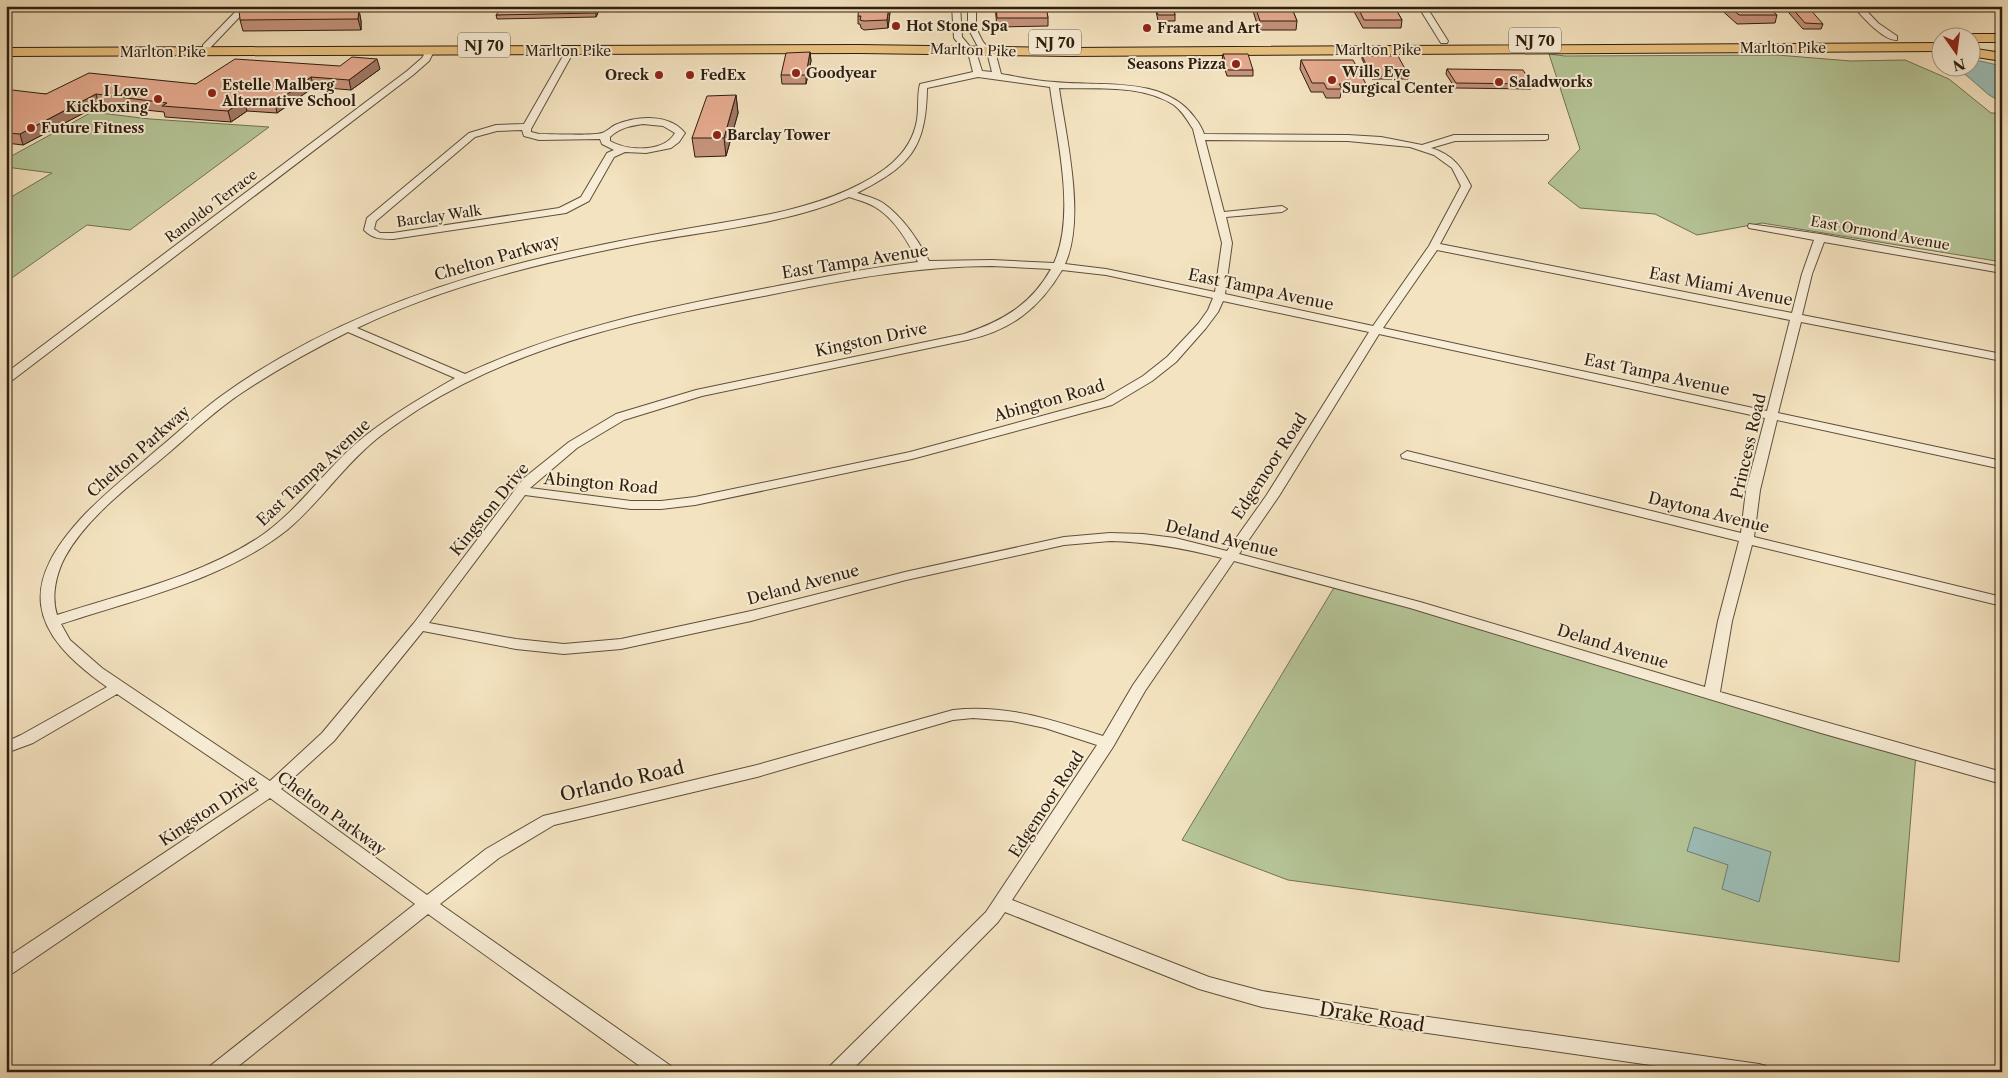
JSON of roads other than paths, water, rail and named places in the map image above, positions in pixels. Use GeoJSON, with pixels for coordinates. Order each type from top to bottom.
{"type":"FeatureCollection","features":[{"type":"Feature","properties":{"kind":"highway","name":"Marlton Pike"},"geometry":{"type":"LineString","coordinates":[[6,48],[570,51],[1444,41],[1930,38]]}},
{"type":"Feature","properties":{"kind":"highway"},"geometry":{"type":"LineString","coordinates":[[1980,38],[2002,38]]}},
{"type":"Feature","properties":{"kind":"highway","name":"Marlton Pike"},"geometry":{"type":"LineString","coordinates":[[6,52],[389,49],[405,46],[1930,48]]}},
{"type":"Feature","properties":{"kind":"highway"},"geometry":{"type":"LineString","coordinates":[[1980,46],[2002,46]]}},
{"type":"Feature","properties":{"kind":"highway"},"geometry":{"type":"LineString","coordinates":[[1980,54],[2002,57]]}},
{"type":"Feature","properties":{"kind":"street"},"geometry":{"type":"LineString","coordinates":[[212,50],[246,6]]}},
{"type":"Feature","properties":{"kind":"street"},"geometry":{"type":"LineString","coordinates":[[956,6],[956,28],[975,47],[992,55],[987,74]]}},
{"type":"Feature","properties":{"kind":"street"},"geometry":{"type":"LineString","coordinates":[[972,6],[972,28],[975,47],[973,56],[987,74],[1054,85]]}},
{"type":"Feature","properties":{"kind":"street"},"geometry":{"type":"LineString","coordinates":[[1422,6],[1444,41]]}},
{"type":"Feature","properties":{"kind":"street"},"geometry":{"type":"LineString","coordinates":[[1857,6],[1875,25],[1894,38]]}},
{"type":"Feature","properties":{"kind":"street","name":"Ranoldo Terrace"},"geometry":{"type":"LineString","coordinates":[[6,379],[410,73],[426,59],[430,51]]}},
{"type":"Feature","properties":{"kind":"street"},"geometry":{"type":"LineString","coordinates":[[527,127],[570,51]]}},
{"type":"Feature","properties":{"kind":"street","name":"Chelton Parkway"},"geometry":{"type":"LineString","coordinates":[[664,1072],[270,790],[118,687],[75,654],[65,644],[52,622],[47,589],[51,569],[74,531],[213,408],[240,388],[312,346],[348,328],[426,296],[527,264],[590,250],[792,212],[849,193],[894,167],[914,146],[922,123],[923,86],[987,74]]}},
{"type":"Feature","properties":{"kind":"street","name":"Abington Road"},"geometry":{"type":"LineString","coordinates":[[522,491],[631,505],[662,505],[695,501],[912,455],[1108,402],[1128,392],[1158,372],[1190,342],[1214,309],[1219,296],[1226,259],[1227,243],[1198,129],[1178,104],[1163,96],[1128,88],[1054,85]]}},
{"type":"Feature","properties":{"kind":"street","name":"Kingston Drive"},"geometry":{"type":"LineString","coordinates":[[6,968],[270,790],[328,737],[419,626],[522,491],[549,464],[573,445],[620,417],[643,409],[700,392],[968,337],[1011,320],[1027,309],[1049,283],[1065,247],[1069,213],[1054,85]]}},
{"type":"Feature","properties":{"kind":"street","name":"Barclay Walk"},"geometry":{"type":"LineString","coordinates":[[644,122],[670,125],[680,133],[676,141],[662,147],[642,151],[622,150],[610,156],[592,190],[585,199],[562,211],[411,235],[378,236],[369,230],[371,220],[472,135],[496,128],[527,127],[526,132],[536,136],[604,136],[618,126],[644,122]]}},
{"type":"Feature","properties":{"kind":"street"},"geometry":{"type":"LineString","coordinates":[[604,136],[608,144],[622,150]]}},
{"type":"Feature","properties":{"kind":"street","name":"Edgemoor Road"},"geometry":{"type":"LineString","coordinates":[[838,1072],[992,918],[1107,743],[1138,690],[1272,496],[1376,331],[1434,246],[1466,186],[1459,168],[1449,160],[1422,148],[1392,141],[1368,138],[1269,139],[1200,137]]}},
{"type":"Feature","properties":{"kind":"street"},"geometry":{"type":"LineString","coordinates":[[1422,148],[1454,138],[1545,138]]}},
{"type":"Feature","properties":{"kind":"street"},"geometry":{"type":"LineString","coordinates":[[849,193],[880,206],[890,215],[919,251],[925,265]]}},
{"type":"Feature","properties":{"kind":"street"},"geometry":{"type":"LineString","coordinates":[[1220,215],[1282,209]]}},
{"type":"Feature","properties":{"kind":"street","name":"East Ormond Avenue"},"geometry":{"type":"LineString","coordinates":[[1753,226],[2002,270]]}},
{"type":"Feature","properties":{"kind":"street","name":"Princess Road"},"geometry":{"type":"LineString","coordinates":[[1712,694],[1725,621],[1747,539],[1753,490],[1807,274],[1820,237]]}},
{"type":"Feature","properties":{"kind":"street","name":"East Miami Avenue"},"geometry":{"type":"LineString","coordinates":[[1434,246],[2002,358]]}},
{"type":"Feature","properties":{"kind":"street","name":"East Tampa Avenue"},"geometry":{"type":"LineString","coordinates":[[52,622],[205,572],[233,559],[284,525],[369,439],[420,403],[464,378],[516,354],[551,340],[607,324],[684,307],[842,277],[925,265],[974,263],[1057,266],[1106,272],[2002,465]]}},
{"type":"Feature","properties":{"kind":"street"},"geometry":{"type":"LineString","coordinates":[[348,328],[464,378]]}},
{"type":"Feature","properties":{"kind":"street","name":"Daytona Avenue"},"geometry":{"type":"LineString","coordinates":[[1407,455],[2002,602]]}},
{"type":"Feature","properties":{"kind":"street","name":"Deland Avenue"},"geometry":{"type":"LineString","coordinates":[[419,626],[516,644],[564,649],[621,644],[751,616],[906,576],[1064,541],[1110,537],[1144,538],[1175,542],[1414,605],[1827,729],[2002,778]]}},
{"type":"Feature","properties":{"kind":"street"},"geometry":{"type":"LineString","coordinates":[[6,748],[27,739],[118,687]]}},
{"type":"Feature","properties":{"kind":"street","name":"Orlando Road"},"geometry":{"type":"LineString","coordinates":[[217,1072],[427,904],[505,846],[550,820],[758,771],[953,715],[974,711],[999,712],[1027,717],[1107,743]]}},
{"type":"Feature","properties":{"kind":"street","name":"Drake Road"},"geometry":{"type":"LineString","coordinates":[[1001,903],[1206,984],[1262,999],[1372,1017],[1758,1072]]}},
{"type":"Feature","properties":{"kind":"water"},"geometry":{"type":"Polygon","coordinates":[[[1980,61],[2002,66],[2002,102],[1989,95],[1969,78],[1980,78],[1980,61]]]}},
{"type":"Feature","properties":{"kind":"water"},"geometry":{"type":"Polygon","coordinates":[[[1694,827],[1771,852],[1759,902],[1722,889],[1728,865],[1687,851],[1694,827]]]}},
{"type":"Feature","properties":{"kind":"place","name":"Hot Stone Spa"},"geometry":{"type":"Point","coordinates":[896,26]}},
{"type":"Feature","properties":{"kind":"place","name":"Frame and Art"},"geometry":{"type":"Point","coordinates":[1147,28]}},
{"type":"Feature","properties":{"kind":"place","name":"Seasons Pizza"},"geometry":{"type":"Point","coordinates":[1236,64]}},
{"type":"Feature","properties":{"kind":"place","name":"Goodyear"},"geometry":{"type":"Point","coordinates":[796,73]}},
{"type":"Feature","properties":{"kind":"place","name":"Oreck"},"geometry":{"type":"Point","coordinates":[659,75]}},
{"type":"Feature","properties":{"kind":"place","name":"FedEx"},"geometry":{"type":"Point","coordinates":[690,75]}},
{"type":"Feature","properties":{"kind":"place","name":"Wills Eye Surgical Center"},"geometry":{"type":"Point","coordinates":[1332,80]}},
{"type":"Feature","properties":{"kind":"place","name":"Saladworks"},"geometry":{"type":"Point","coordinates":[1499,82]}},
{"type":"Feature","properties":{"kind":"place","name":"Estelle Malberg Alternative School"},"geometry":{"type":"Point","coordinates":[212,93]}},
{"type":"Feature","properties":{"kind":"place","name":"I Love Kickboxing"},"geometry":{"type":"Point","coordinates":[158,99]}},
{"type":"Feature","properties":{"kind":"place","name":"Future Fitness"},"geometry":{"type":"Point","coordinates":[31,128]}},
{"type":"Feature","properties":{"kind":"place","name":"Barclay Tower"},"geometry":{"type":"Point","coordinates":[717,135]}}]}
